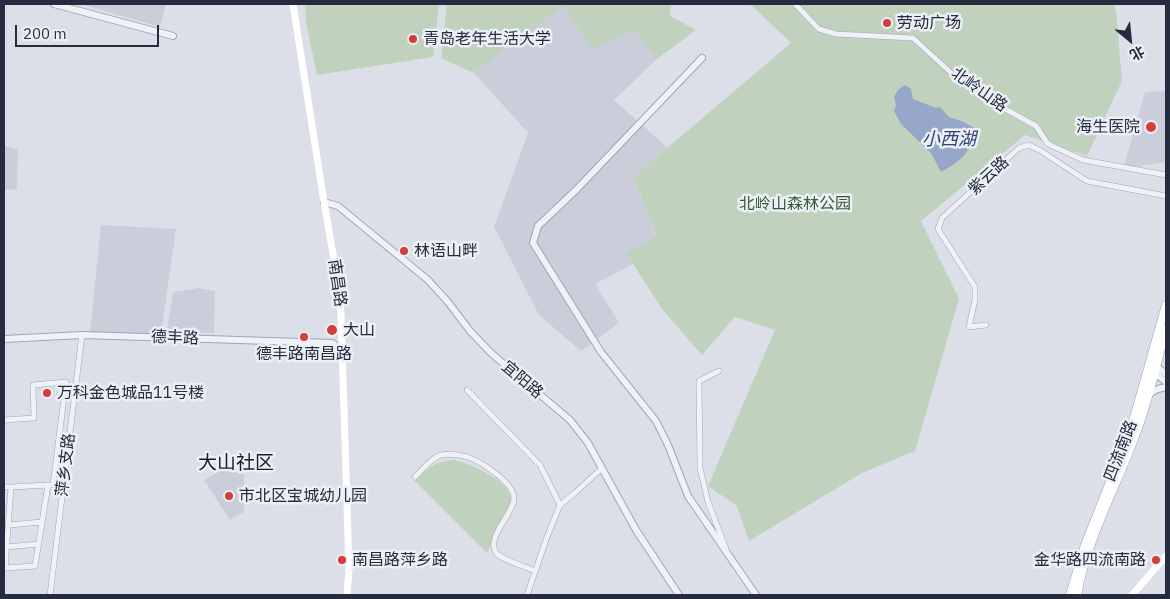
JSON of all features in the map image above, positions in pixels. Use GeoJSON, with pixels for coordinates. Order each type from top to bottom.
{"type":"FeatureCollection","features":[{"type":"Feature","properties":{"kind":"main road","name":"南昌路"},"geometry":{"type":"LineString","coordinates":[[293,4],[342,314],[349,569],[347,595]]}},
{"type":"Feature","properties":{"kind":"main road","name":"四流南路"},"geometry":{"type":"LineString","coordinates":[[1070,595],[1082,552],[1149,394],[1166,305]]}},
{"type":"Feature","properties":{"kind":"main road","name":"四流南路"},"geometry":{"type":"LineString","coordinates":[[1077,595],[1086,559],[1133,433],[1166,329]]}},
{"type":"Feature","properties":{"kind":"main road"},"geometry":{"type":"LineString","coordinates":[[1132,595],[1166,556]]}},
{"type":"Feature","properties":{"kind":"street"},"geometry":{"type":"LineString","coordinates":[[54,4],[173,36]]}},
{"type":"Feature","properties":{"kind":"street","name":"北岭山路"},"geometry":{"type":"LineString","coordinates":[[795,4],[819,29],[836,34],[913,38],[960,80],[991,101],[1036,126],[1048,144],[1083,160],[1166,175]]}},
{"type":"Feature","properties":{"kind":"street"},"geometry":{"type":"LineString","coordinates":[[702,58],[576,190],[538,226],[533,243],[601,352],[656,421],[668,445],[688,496],[756,595]]}},
{"type":"Feature","properties":{"kind":"street","name":"紫云路"},"geometry":{"type":"LineString","coordinates":[[986,325],[969,327],[976,287],[938,229],[942,218],[1019,148],[1029,145],[1041,151],[1087,182],[1166,196]]}},
{"type":"Feature","properties":{"kind":"street","name":"宜阳路"},"geometry":{"type":"LineString","coordinates":[[324,202],[338,206],[428,280],[470,331],[491,353],[570,420],[588,443],[636,530],[679,595]]}},
{"type":"Feature","properties":{"kind":"street","name":"德丰路"},"geometry":{"type":"LineString","coordinates":[[4,339],[82,335],[332,343],[344,351]]}},
{"type":"Feature","properties":{"kind":"street","name":"萍乡支路"},"geometry":{"type":"LineString","coordinates":[[50,595],[82,335]]}},
{"type":"Feature","properties":{"kind":"street"},"geometry":{"type":"LineString","coordinates":[[1153,368],[1166,374]]}},
{"type":"Feature","properties":{"kind":"street"},"geometry":{"type":"LineString","coordinates":[[1153,368],[1166,382]]}},
{"type":"Feature","properties":{"kind":"street"},"geometry":{"type":"LineString","coordinates":[[719,371],[699,381],[700,468],[708,502],[729,554]]}},
{"type":"Feature","properties":{"kind":"street"},"geometry":{"type":"LineString","coordinates":[[4,420],[34,418],[33,384],[66,382],[53,485],[4,487]]}},
{"type":"Feature","properties":{"kind":"street"},"geometry":{"type":"LineString","coordinates":[[1149,394],[1166,387]]}},
{"type":"Feature","properties":{"kind":"street"},"geometry":{"type":"LineString","coordinates":[[467,390],[540,465],[560,504]]}},
{"type":"Feature","properties":{"kind":"street"},"geometry":{"type":"LineString","coordinates":[[1121,430],[1133,433]]}},
{"type":"Feature","properties":{"kind":"street"},"geometry":{"type":"LineString","coordinates":[[415,477],[432,460],[449,454],[468,457],[487,468],[508,484],[513,491],[514,500],[494,541],[494,550],[498,556],[536,571]]}},
{"type":"Feature","properties":{"kind":"street"},"geometry":{"type":"LineString","coordinates":[[57,459],[67,462]]}},
{"type":"Feature","properties":{"kind":"street"},"geometry":{"type":"LineString","coordinates":[[57,465],[67,462]]}},
{"type":"Feature","properties":{"kind":"street"},"geometry":{"type":"LineString","coordinates":[[527,595],[560,504],[602,468]]}},
{"type":"Feature","properties":{"kind":"street"},"geometry":{"type":"LineString","coordinates":[[11,487],[4,568],[35,566],[48,485]]}},
{"type":"Feature","properties":{"kind":"street"},"geometry":{"type":"LineString","coordinates":[[8,525],[42,522]]}},
{"type":"Feature","properties":{"kind":"street"},"geometry":{"type":"LineString","coordinates":[[6,546],[39,544]]}},
{"type":"Feature","properties":{"kind":"shaded area"},"geometry":{"type":"Polygon","coordinates":[[[80,4],[166,4],[160,27],[80,4]]]}},
{"type":"Feature","properties":{"kind":"shaded area"},"geometry":{"type":"Polygon","coordinates":[[[563,7],[593,48],[633,29],[656,60],[614,100],[668,148],[633,177],[657,237],[626,253],[633,264],[595,284],[619,323],[581,351],[539,315],[494,227],[528,133],[474,73],[563,7]]]}},
{"type":"Feature","properties":{"kind":"shaded area","name":"海生医院"},"geometry":{"type":"Polygon","coordinates":[[[1166,91],[1166,162],[1123,169],[1145,92],[1166,91]]]}},
{"type":"Feature","properties":{"kind":"shaded area"},"geometry":{"type":"Polygon","coordinates":[[[4,146],[18,149],[17,190],[4,189],[4,146]]]}},
{"type":"Feature","properties":{"kind":"shaded area"},"geometry":{"type":"Polygon","coordinates":[[[101,225],[176,229],[161,335],[90,333],[101,225]]]}},
{"type":"Feature","properties":{"kind":"shaded area"},"geometry":{"type":"Polygon","coordinates":[[[199,288],[215,291],[214,333],[167,331],[173,292],[199,288]]]}},
{"type":"Feature","properties":{"kind":"shaded area","name":"市北区宝城幼儿园"},"geometry":{"type":"Polygon","coordinates":[[[226,468],[244,474],[244,512],[230,520],[204,480],[226,468]]]}},
{"type":"Feature","properties":{"kind":"green space"},"geometry":{"type":"Polygon","coordinates":[[[305,4],[439,4],[433,57],[317,75],[306,22],[305,4]]]}},
{"type":"Feature","properties":{"kind":"green space"},"geometry":{"type":"Polygon","coordinates":[[[447,4],[671,4],[670,16],[696,30],[656,60],[633,29],[593,49],[563,7],[474,73],[441,58],[447,4]]]}},
{"type":"Feature","properties":{"kind":"green space","name":"北岭山森林公园"},"geometry":{"type":"Polygon","coordinates":[[[750,4],[1113,4],[1116,11],[1122,81],[1087,156],[1025,135],[921,221],[959,299],[915,451],[862,473],[749,541],[737,506],[708,486],[775,330],[735,317],[702,355],[662,309],[626,253],[657,236],[633,177],[791,43],[750,4]]]}},
{"type":"Feature","properties":{"kind":"green space"},"geometry":{"type":"Polygon","coordinates":[[[454,460],[489,474],[504,486],[512,501],[487,553],[414,480],[432,466],[454,460]]]}},
{"type":"Feature","properties":{"kind":"water","name":"小西湖"},"geometry":{"type":"Polygon","coordinates":[[[905,85],[911,89],[913,99],[936,108],[940,107],[949,117],[964,122],[976,129],[965,155],[941,172],[931,153],[901,124],[894,111],[896,105],[894,97],[898,90],[905,85]]]}},
{"type":"Feature","properties":{"kind":"place","name":"劳动广场"},"geometry":{"type":"Point","coordinates":[887,23]}},
{"type":"Feature","properties":{"kind":"place","name":"青岛老年生活大学"},"geometry":{"type":"Point","coordinates":[413,39]}},
{"type":"Feature","properties":{"kind":"place","name":"海生医院"},"geometry":{"type":"Point","coordinates":[1151,127]}},
{"type":"Feature","properties":{"kind":"place","name":"林语山畔"},"geometry":{"type":"Point","coordinates":[404,251]}},
{"type":"Feature","properties":{"kind":"place","name":"大山"},"geometry":{"type":"Point","coordinates":[332,330]}},
{"type":"Feature","properties":{"kind":"place","name":"德丰路南昌路"},"geometry":{"type":"Point","coordinates":[304,337]}},
{"type":"Feature","properties":{"kind":"place","name":"万科金色城品11号楼"},"geometry":{"type":"Point","coordinates":[47,393]}},
{"type":"Feature","properties":{"kind":"place","name":"市北区宝城幼儿园"},"geometry":{"type":"Point","coordinates":[229,496]}},
{"type":"Feature","properties":{"kind":"place","name":"南昌路萍乡路"},"geometry":{"type":"Point","coordinates":[342,560]}},
{"type":"Feature","properties":{"kind":"place","name":"金华路四流南路"},"geometry":{"type":"Point","coordinates":[1156,560]}},
{"type":"Feature","properties":{"kind":"district","name":"大山社区"},"geometry":{"type":"Point","coordinates":[236,464]}}]}
